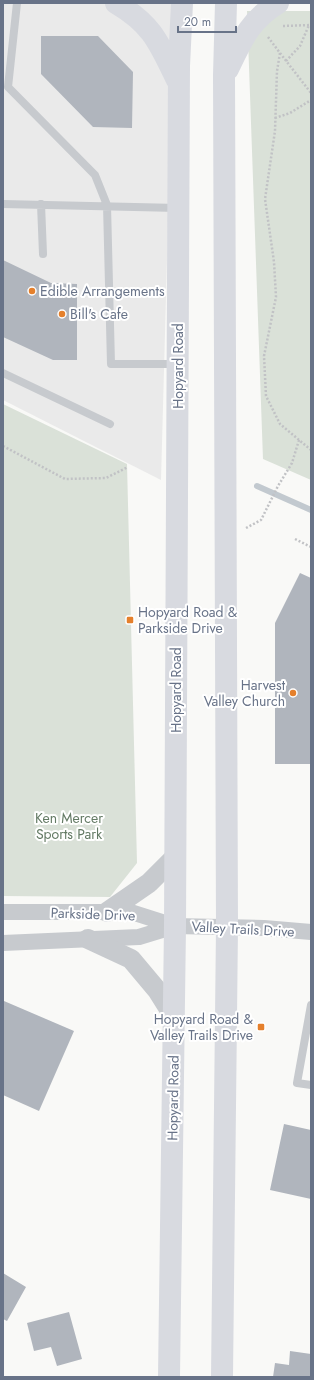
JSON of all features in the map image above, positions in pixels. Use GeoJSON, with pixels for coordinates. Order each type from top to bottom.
{"type":"FeatureCollection","features":[{"type":"Feature","properties":{"kind":"main road"},"geometry":{"type":"LineString","coordinates":[[116,3],[136,15],[150,30],[179,83]]}},
{"type":"Feature","properties":{"kind":"main road","name":"Hopyard Road"},"geometry":{"type":"LineString","coordinates":[[169,1377],[175,926],[179,83],[182,3]]}},
{"type":"Feature","properties":{"kind":"main road"},"geometry":{"type":"LineString","coordinates":[[222,1377],[226,927],[224,75],[226,3]]}},
{"type":"Feature","properties":{"kind":"main road"},"geometry":{"type":"LineString","coordinates":[[224,75],[247,30],[255,20],[278,3]]}},
{"type":"Feature","properties":{"kind":"street"},"geometry":{"type":"LineString","coordinates":[[107,912],[149,883],[175,856]]}},
{"type":"Feature","properties":{"kind":"street","name":"Parkside Drive"},"geometry":{"type":"LineString","coordinates":[[3,912],[131,912],[175,926]]}},
{"type":"Feature","properties":{"kind":"street","name":"Valley Trails Drive"},"geometry":{"type":"LineString","coordinates":[[175,926],[226,927],[311,932]]}},
{"type":"Feature","properties":{"kind":"street","name":"Parkside Drive"},"geometry":{"type":"LineString","coordinates":[[3,942],[138,937],[175,926]]}},
{"type":"Feature","properties":{"kind":"street"},"geometry":{"type":"LineString","coordinates":[[88,939],[131,959],[157,990],[174,1017]]}},
{"type":"Feature","properties":{"kind":"lane"},"geometry":{"type":"LineString","coordinates":[[17,3],[5,86],[95,175],[107,206],[111,364],[178,364]]}},
{"type":"Feature","properties":{"kind":"lane"},"geometry":{"type":"LineString","coordinates":[[3,204],[179,208]]}},
{"type":"Feature","properties":{"kind":"lane"},"geometry":{"type":"LineString","coordinates":[[41,204],[43,254]]}},
{"type":"Feature","properties":{"kind":"lane"},"geometry":{"type":"LineString","coordinates":[[3,373],[110,424]]}},
{"type":"Feature","properties":{"kind":"lane"},"geometry":{"type":"LineString","coordinates":[[311,1005],[297,1083],[311,1085]]}},
{"type":"Feature","properties":{"kind":"path"},"geometry":{"type":"LineString","coordinates":[[278,29],[283,26],[310,25],[300,46],[286,61]]}},
{"type":"Feature","properties":{"kind":"path"},"geometry":{"type":"LineString","coordinates":[[267,35],[311,93]]}},
{"type":"Feature","properties":{"kind":"path"},"geometry":{"type":"LineString","coordinates":[[280,53],[275,131],[265,199],[274,262],[276,297],[264,356],[266,396],[280,424],[311,450]]}},
{"type":"Feature","properties":{"kind":"path"},"geometry":{"type":"LineString","coordinates":[[275,118],[294,111],[311,100]]}},
{"type":"Feature","properties":{"kind":"path"},"geometry":{"type":"LineString","coordinates":[[261,520],[278,486],[292,463],[300,440]]}},
{"type":"Feature","properties":{"kind":"path"},"geometry":{"type":"LineString","coordinates":[[3,446],[65,479],[106,478],[128,467]]}},
{"type":"Feature","properties":{"kind":"path"},"geometry":{"type":"LineString","coordinates":[[295,539],[311,547]]}},
{"type":"Feature","properties":{"kind":"shaded area"},"geometry":{"type":"Polygon","coordinates":[[[3,3],[174,3],[161,480],[3,400],[3,3]]]}},
{"type":"Feature","properties":{"kind":"green space"},"geometry":{"type":"Polygon","coordinates":[[[247,11],[311,11],[311,480],[263,459],[247,11]]]}},
{"type":"Feature","properties":{"kind":"green space","name":"Ken Mercer Sports Park"},"geometry":{"type":"Polygon","coordinates":[[[3,404],[127,464],[137,863],[110,897],[3,896],[3,404]]]}},
{"type":"Feature","properties":{"kind":"building"},"geometry":{"type":"Polygon","coordinates":[[[41,36],[98,36],[133,72],[132,128],[93,127],[41,74],[41,36]]]}},
{"type":"Feature","properties":{"kind":"building"},"geometry":{"type":"Polygon","coordinates":[[[3,260],[51,283],[77,284],[77,360],[53,360],[3,337],[3,260]]]}},
{"type":"Feature","properties":{"kind":"building","name":"Harvest Valley Church"},"geometry":{"type":"Polygon","coordinates":[[[300,573],[311,578],[311,764],[275,764],[275,623],[300,573]]]}},
{"type":"Feature","properties":{"kind":"building"},"geometry":{"type":"Polygon","coordinates":[[[4,1001],[74,1031],[39,1111],[3,1095],[4,1001]]]}},
{"type":"Feature","properties":{"kind":"building"},"geometry":{"type":"Polygon","coordinates":[[[284,1124],[311,1130],[311,1199],[270,1190],[284,1124]]]}},
{"type":"Feature","properties":{"kind":"building"},"geometry":{"type":"Polygon","coordinates":[[[3,1273],[26,1287],[7,1321],[3,1319],[3,1273]]]}},
{"type":"Feature","properties":{"kind":"building"},"geometry":{"type":"Polygon","coordinates":[[[69,1312],[82,1359],[57,1366],[51,1347],[34,1351],[27,1323],[69,1312]]]}},
{"type":"Feature","properties":{"kind":"building"},"geometry":{"type":"Polygon","coordinates":[[[290,1351],[311,1354],[311,1377],[273,1377],[275,1363],[289,1365],[290,1351]]]}},
{"type":"Feature","properties":{"kind":"waterway"},"geometry":{"type":"LineString","coordinates":[[257,486],[311,510]]}},
{"type":"Feature","properties":{"kind":"place","name":"Edible Arrangements"},"geometry":{"type":"Point","coordinates":[32,291]}},
{"type":"Feature","properties":{"kind":"place","name":"Bill's Cafe"},"geometry":{"type":"Point","coordinates":[62,314]}},
{"type":"Feature","properties":{"kind":"place","name":"Hopyard Road & Parkside Drive"},"geometry":{"type":"Point","coordinates":[130,620]}},
{"type":"Feature","properties":{"kind":"place","name":"Harvest Valley Church"},"geometry":{"type":"Point","coordinates":[293,693]}},
{"type":"Feature","properties":{"kind":"place","name":"Hopyard Road & Valley Trails Drive"},"geometry":{"type":"Point","coordinates":[261,1027]}}]}
